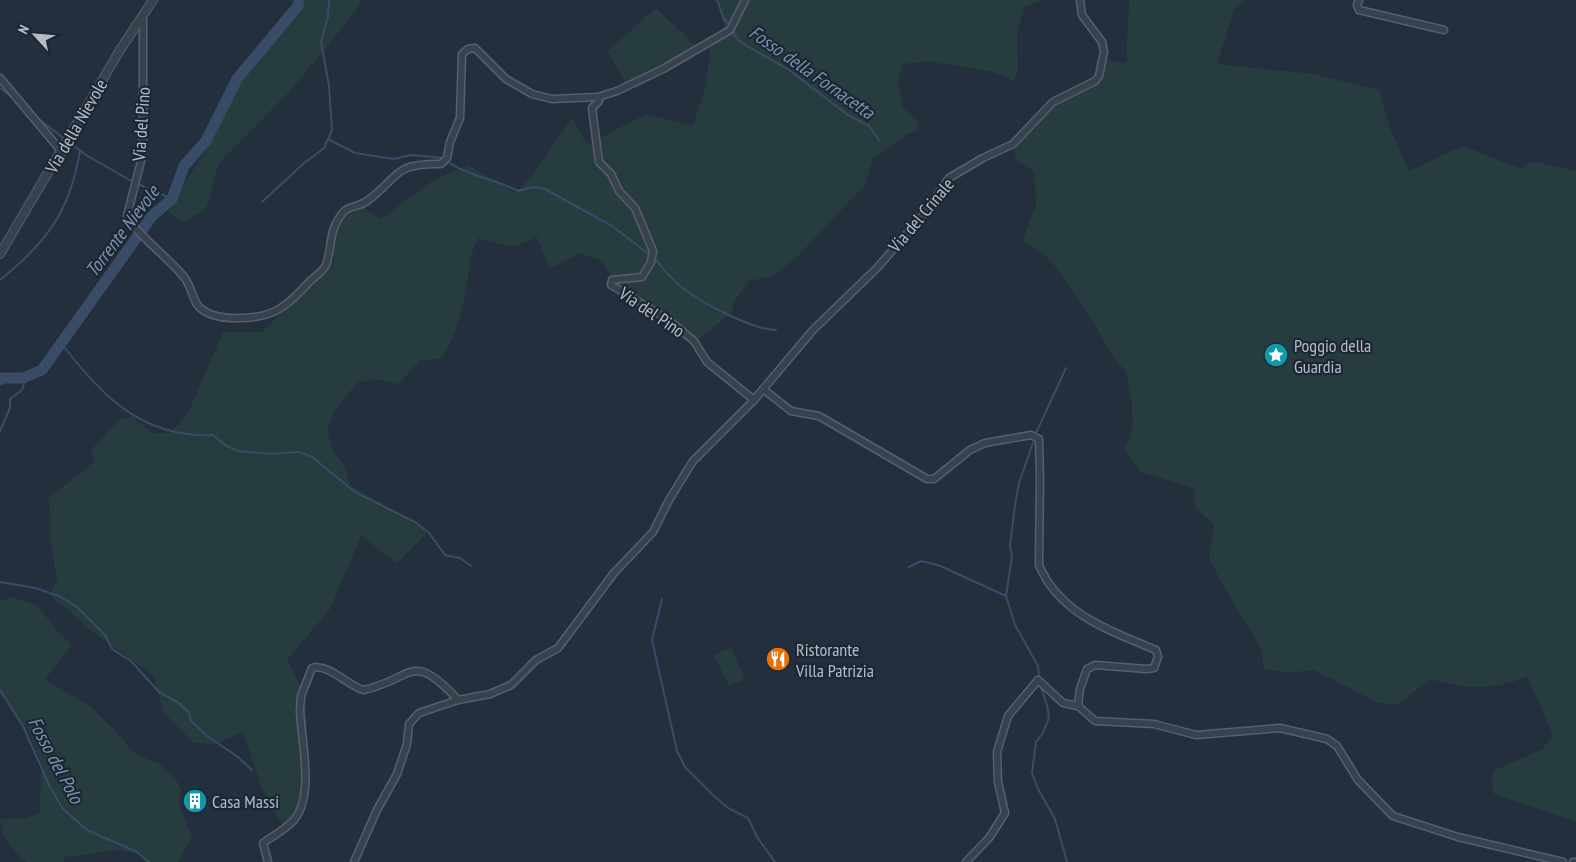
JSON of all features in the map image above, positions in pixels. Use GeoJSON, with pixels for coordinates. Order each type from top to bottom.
{"type":"FeatureCollection","features":[{"type":"Feature","properties":{"kind":"street","name":"Via della Nievole"},"geometry":{"type":"LineString","coordinates":[[0,254],[153,0]]}},
{"type":"Feature","properties":{"kind":"street","name":"Via del Pino"},"geometry":{"type":"LineString","coordinates":[[143,14],[143,153],[128,209],[129,220],[172,262],[188,281],[200,307],[221,318],[252,318],[278,310],[295,297],[325,266],[331,235],[338,218],[348,207],[366,202],[399,171],[411,165],[441,164],[447,158],[450,142],[460,118],[462,54],[468,49],[475,48],[506,79],[532,94],[552,99],[598,97],[617,91],[656,72],[730,30],[745,0]]}},
{"type":"Feature","properties":{"kind":"street","name":"Via del Crinale"},"geometry":{"type":"LineString","coordinates":[[354,862],[377,810],[397,774],[407,744],[409,724],[420,713],[458,700],[490,694],[511,685],[536,660],[558,648],[614,574],[653,532],[669,500],[693,461],[754,400],[812,330],[877,268],[923,215],[949,178],[983,158],[1013,144],[1053,102],[1095,81],[1099,76],[1104,52],[1102,42],[1082,15],[1080,0]]}},
{"type":"Feature","properties":{"kind":"street"},"geometry":{"type":"LineString","coordinates":[[1359,0],[1357,5],[1359,10],[1444,30]]}},
{"type":"Feature","properties":{"kind":"street"},"geometry":{"type":"LineString","coordinates":[[0,78],[62,152]]}},
{"type":"Feature","properties":{"kind":"street","name":"Via del Pino"},"geometry":{"type":"LineString","coordinates":[[598,97],[599,101],[592,108],[599,162],[611,174],[619,190],[635,208],[653,250],[651,262],[642,277],[612,280],[611,285],[669,320],[694,341],[707,362],[754,400]]}},
{"type":"Feature","properties":{"kind":"street"},"geometry":{"type":"LineString","coordinates":[[763,389],[791,411],[819,416],[927,479],[934,479],[970,450],[985,443],[1031,435],[1038,439],[1040,478],[1038,565],[1044,578],[1076,613],[1156,650],[1158,657],[1154,668],[1095,665],[1088,669],[1080,689],[1078,706]]}},
{"type":"Feature","properties":{"kind":"street"},"geometry":{"type":"LineString","coordinates":[[268,862],[263,844],[294,821],[300,810],[305,792],[300,710],[301,696],[312,668],[318,666],[325,668],[354,687],[363,690],[416,670],[424,672],[440,682],[458,700]]}},
{"type":"Feature","properties":{"kind":"street"},"geometry":{"type":"LineString","coordinates":[[966,862],[989,838],[1005,813],[998,782],[996,760],[1000,740],[1008,716],[1034,682],[1038,680],[1063,703],[1078,706],[1094,721],[1154,724],[1196,736],[1280,728],[1326,739],[1337,746],[1358,780],[1393,816],[1458,837],[1563,862]]}},
{"type":"Feature","properties":{"kind":"green space"},"geometry":{"type":"Polygon","coordinates":[[[303,0],[361,0],[356,11],[290,91],[219,163],[206,209],[184,222],[169,212],[186,181],[215,136],[235,90],[298,13],[303,0]]]}},
{"type":"Feature","properties":{"kind":"green space"},"geometry":{"type":"Polygon","coordinates":[[[717,0],[1043,0],[1024,7],[1017,35],[1018,69],[1014,81],[994,72],[926,61],[903,64],[898,80],[902,106],[916,120],[919,130],[907,134],[873,159],[864,186],[794,260],[772,276],[749,281],[734,302],[732,312],[699,339],[673,317],[618,285],[601,261],[581,253],[550,268],[536,236],[521,244],[514,245],[478,238],[471,257],[460,317],[450,344],[441,359],[420,360],[399,384],[373,379],[358,382],[336,408],[327,431],[334,453],[344,464],[350,485],[429,531],[397,563],[361,536],[330,609],[287,660],[305,695],[310,785],[300,820],[285,830],[262,788],[243,732],[216,744],[194,743],[164,713],[153,675],[93,632],[50,595],[57,579],[51,545],[49,498],[95,461],[91,450],[121,418],[133,417],[153,434],[172,432],[189,411],[223,332],[262,332],[334,261],[338,228],[354,212],[364,208],[381,219],[431,182],[468,165],[515,193],[532,176],[572,118],[587,145],[646,114],[693,126],[705,88],[711,47],[629,90],[608,51],[656,8],[695,45],[725,30],[717,0]]]}},
{"type":"Feature","properties":{"kind":"green space"},"geometry":{"type":"Polygon","coordinates":[[[1129,0],[1247,0],[1234,9],[1217,64],[1312,74],[1379,90],[1390,128],[1409,171],[1463,146],[1521,169],[1531,161],[1576,171],[1576,822],[1494,794],[1491,782],[1493,771],[1542,749],[1553,735],[1527,676],[1503,684],[1479,687],[1455,685],[1430,679],[1397,705],[1377,702],[1314,670],[1285,673],[1264,668],[1260,646],[1222,584],[1209,558],[1214,524],[1196,508],[1193,488],[1141,472],[1124,448],[1130,437],[1133,423],[1131,396],[1126,372],[1111,354],[1095,325],[1063,276],[1047,257],[1023,240],[1036,204],[1034,171],[1016,160],[1012,139],[1052,98],[1093,81],[1097,59],[1126,63],[1129,0]]]}},
{"type":"Feature","properties":{"kind":"green space"},"geometry":{"type":"Polygon","coordinates":[[[12,597],[37,605],[57,631],[72,645],[45,679],[89,706],[113,728],[134,753],[159,764],[175,778],[181,789],[179,803],[192,837],[178,862],[145,862],[142,854],[117,850],[65,857],[63,862],[26,862],[8,843],[0,819],[23,819],[40,813],[41,762],[28,729],[0,693],[0,601],[12,597]]]}},
{"type":"Feature","properties":{"kind":"green space"},"geometry":{"type":"Polygon","coordinates":[[[731,648],[745,679],[729,686],[714,655],[731,648]]]}},
{"type":"Feature","properties":{"kind":"waterway","name":"Torrente Nievole"},"geometry":{"type":"LineString","coordinates":[[0,380],[2,378],[23,378],[42,370],[152,216],[172,199],[184,166],[206,141],[237,79],[298,6],[299,0]]}},
{"type":"Feature","properties":{"kind":"waterway"},"geometry":{"type":"LineString","coordinates":[[262,202],[303,164],[324,148],[332,130],[329,86],[321,42],[328,17],[329,0]]}},
{"type":"Feature","properties":{"kind":"waterway","name":"Fosso della Fornacetta"},"geometry":{"type":"LineString","coordinates":[[717,0],[724,19],[733,28],[734,35],[742,43],[789,70],[848,115],[869,126],[879,140]]}},
{"type":"Feature","properties":{"kind":"waterway"},"geometry":{"type":"LineString","coordinates":[[0,88],[13,98]]}},
{"type":"Feature","properties":{"kind":"waterway"},"geometry":{"type":"LineString","coordinates":[[36,117],[66,140]]}},
{"type":"Feature","properties":{"kind":"waterway"},"geometry":{"type":"LineString","coordinates":[[328,139],[355,153],[394,159],[411,155],[443,158]]}},
{"type":"Feature","properties":{"kind":"waterway"},"geometry":{"type":"LineString","coordinates":[[70,143],[86,155],[133,182]]}},
{"type":"Feature","properties":{"kind":"waterway"},"geometry":{"type":"LineString","coordinates":[[0,280],[31,252],[54,224],[70,191],[80,151]]}},
{"type":"Feature","properties":{"kind":"waterway"},"geometry":{"type":"LineString","coordinates":[[447,161],[472,174],[518,191],[533,187],[545,189],[612,226],[650,255]]}},
{"type":"Feature","properties":{"kind":"waterway"},"geometry":{"type":"LineString","coordinates":[[138,184],[172,199]]}},
{"type":"Feature","properties":{"kind":"waterway"},"geometry":{"type":"LineString","coordinates":[[654,258],[680,286],[692,295],[742,321],[754,326],[776,330]]}},
{"type":"Feature","properties":{"kind":"waterway"},"geometry":{"type":"LineString","coordinates":[[61,343],[92,381],[109,397],[145,421],[165,429],[188,434],[213,435],[225,445],[238,451],[271,454],[299,452],[312,457],[355,492],[415,522],[429,533],[445,555],[460,558],[471,566]]}},
{"type":"Feature","properties":{"kind":"waterway"},"geometry":{"type":"LineString","coordinates":[[1036,433],[1066,368]]}},
{"type":"Feature","properties":{"kind":"waterway","name":"Fosso del Polo"},"geometry":{"type":"LineString","coordinates":[[0,431],[10,408],[10,399],[22,390],[26,377]]}},
{"type":"Feature","properties":{"kind":"waterway"},"geometry":{"type":"LineString","coordinates":[[1033,443],[1019,483],[1015,505],[1010,546],[1012,556],[1006,596],[1015,625],[1038,666],[1039,678]]}},
{"type":"Feature","properties":{"kind":"waterway"},"geometry":{"type":"LineString","coordinates":[[909,567],[921,561],[938,565],[1006,596]]}},
{"type":"Feature","properties":{"kind":"waterway"},"geometry":{"type":"LineString","coordinates":[[0,582],[35,588],[59,596],[77,607],[105,635],[112,649],[131,661],[159,692],[179,703],[189,713],[191,721],[207,736],[238,757],[252,770]]}},
{"type":"Feature","properties":{"kind":"waterway"},"geometry":{"type":"LineString","coordinates":[[662,599],[652,640],[677,751],[685,767],[714,796],[728,808],[748,818],[757,837],[775,862]]}},
{"type":"Feature","properties":{"kind":"waterway"},"geometry":{"type":"LineString","coordinates":[[1040,685],[1049,718],[1043,733],[1036,742],[1032,773],[1038,789],[1055,819],[1067,862]]}},
{"type":"Feature","properties":{"kind":"waterway","name":"Fosso del Polo"},"geometry":{"type":"LineString","coordinates":[[0,690],[23,726],[50,787],[63,809],[87,830],[137,852],[149,862]]}},
{"type":"Feature","properties":{"kind":"place","name":"Poggio della Guardia"},"geometry":{"type":"Point","coordinates":[1276,355]}},
{"type":"Feature","properties":{"kind":"place","name":"Ristorante Villa Patrizia"},"geometry":{"type":"Point","coordinates":[778,659]}},
{"type":"Feature","properties":{"kind":"place","name":"Casa Massi"},"geometry":{"type":"Point","coordinates":[195,801]}}]}
